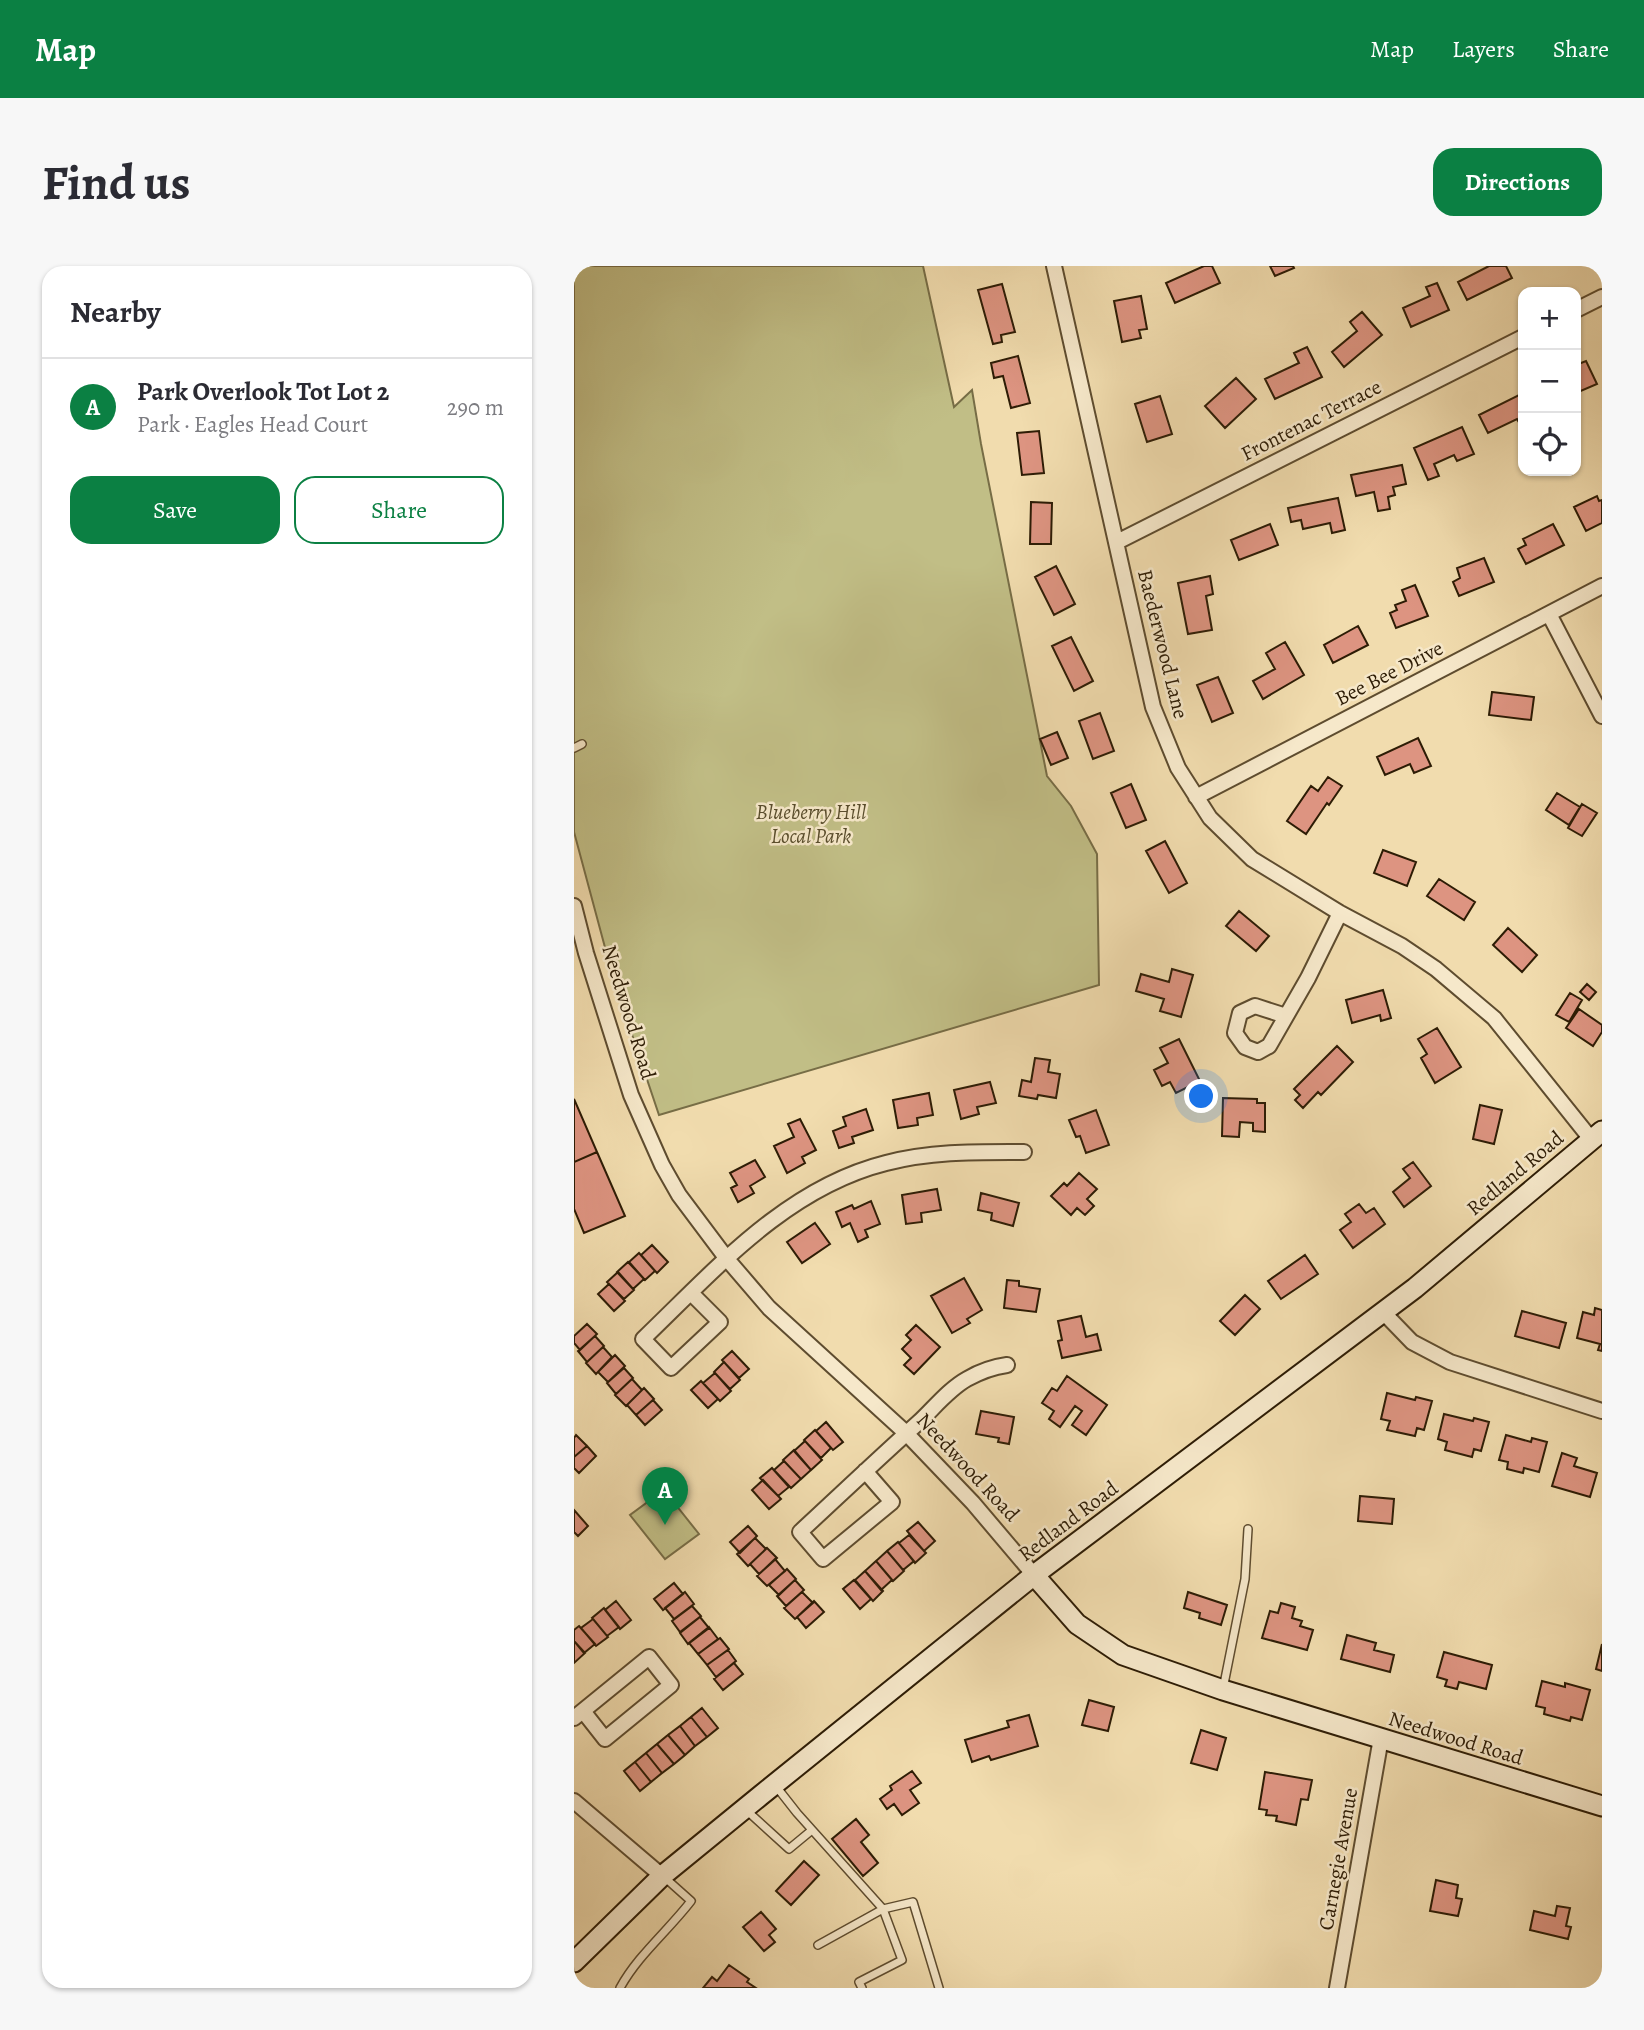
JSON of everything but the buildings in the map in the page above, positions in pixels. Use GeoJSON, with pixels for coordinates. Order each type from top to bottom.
{"type":"FeatureCollection","features":[{"type":"Feature","properties":{"kind":"main road","name":"Redland Road"},"geometry":{"type":"LineString","coordinates":[[574,1962],[662,1876],[1034,1575],[1415,1288],[1598,1139]]}},
{"type":"Feature","properties":{"kind":"main road","name":"Needwood Road"},"geometry":{"type":"LineString","coordinates":[[1034,1575],[1077,1624],[1123,1655],[1223,1690],[1602,1806]]}},
{"type":"Feature","properties":{"kind":"street","name":"Baederwood Lane"},"geometry":{"type":"LineString","coordinates":[[1054,266],[1153,707],[1178,768],[1196,797],[1210,818],[1252,859],[1340,913],[1402,946],[1494,1018],[1598,1139]]}},
{"type":"Feature","properties":{"kind":"street"},"geometry":{"type":"LineString","coordinates":[[1581,308],[1602,297]]}},
{"type":"Feature","properties":{"kind":"street","name":"Frontenac Terrace"},"geometry":{"type":"LineString","coordinates":[[1117,542],[1518,340]]}},
{"type":"Feature","properties":{"kind":"street","name":"Bee Bee Drive"},"geometry":{"type":"LineString","coordinates":[[1196,797],[1602,586]]}},
{"type":"Feature","properties":{"kind":"street"},"geometry":{"type":"LineString","coordinates":[[1549,614],[1602,716]]}},
{"type":"Feature","properties":{"kind":"street","name":"Needwood Road"},"geometry":{"type":"LineString","coordinates":[[574,906],[631,1095],[662,1166],[679,1195],[727,1259],[769,1308],[906,1433],[973,1503],[1034,1575]]}},
{"type":"Feature","properties":{"kind":"street"},"geometry":{"type":"LineString","coordinates":[[1286,1016],[1340,913]]}},
{"type":"Feature","properties":{"kind":"street"},"geometry":{"type":"LineString","coordinates":[[691,1293],[720,1322],[671,1368],[643,1339],[691,1293],[727,1259],[799,1200],[855,1172],[888,1162],[964,1152],[1024,1152]]}},
{"type":"Feature","properties":{"kind":"street"},"geometry":{"type":"LineString","coordinates":[[1383,1312],[1412,1342],[1450,1362],[1602,1411]]}},
{"type":"Feature","properties":{"kind":"street"},"geometry":{"type":"LineString","coordinates":[[865,1471],[892,1502],[823,1559],[800,1532],[865,1471],[906,1433],[964,1380],[989,1367],[1007,1365]]}},
{"type":"Feature","properties":{"kind":"street"},"geometry":{"type":"LineString","coordinates":[[649,1657],[671,1685],[605,1739],[578,1714],[649,1657]]}},
{"type":"Feature","properties":{"kind":"street","name":"Carnegie Avenue"},"geometry":{"type":"LineString","coordinates":[[1337,1988],[1381,1738]]}},
{"type":"Feature","properties":{"kind":"street"},"geometry":{"type":"LineString","coordinates":[[574,1801],[662,1876]]}},
{"type":"Feature","properties":{"kind":"lane"},"geometry":{"type":"LineString","coordinates":[[1223,1690],[1245,1579],[1248,1529]]}},
{"type":"Feature","properties":{"kind":"lane"},"geometry":{"type":"LineString","coordinates":[[775,1784],[812,1830],[884,1909],[902,1960],[859,1982],[862,1988]]}},
{"type":"Feature","properties":{"kind":"lane"},"geometry":{"type":"LineString","coordinates":[[744,1809],[789,1849],[812,1830]]}},
{"type":"Feature","properties":{"kind":"lane"},"geometry":{"type":"LineString","coordinates":[[620,1988],[648,1949],[691,1901],[662,1876]]}},
{"type":"Feature","properties":{"kind":"lane"},"geometry":{"type":"LineString","coordinates":[[817,1945],[884,1909],[913,1902],[939,1988]]}},
{"type":"Feature","properties":{"kind":"green space","name":"Blueberry Hill Local Park"},"geometry":{"type":"Polygon","coordinates":[[[574,266],[923,266],[954,407],[972,390],[1047,776],[1071,806],[1097,854],[1099,985],[659,1115],[614,981],[574,832],[574,266]]]}},
{"type":"Feature","properties":{"kind":"green space"},"geometry":{"type":"Polygon","coordinates":[[[664,1490],[699,1534],[665,1559],[630,1515],[664,1490]]]}},
{"type":"Feature","properties":{"kind":"place","name":"Park Overlook Tot Lot 2"},"geometry":{"type":"Point","coordinates":[665,1525]}}]}
